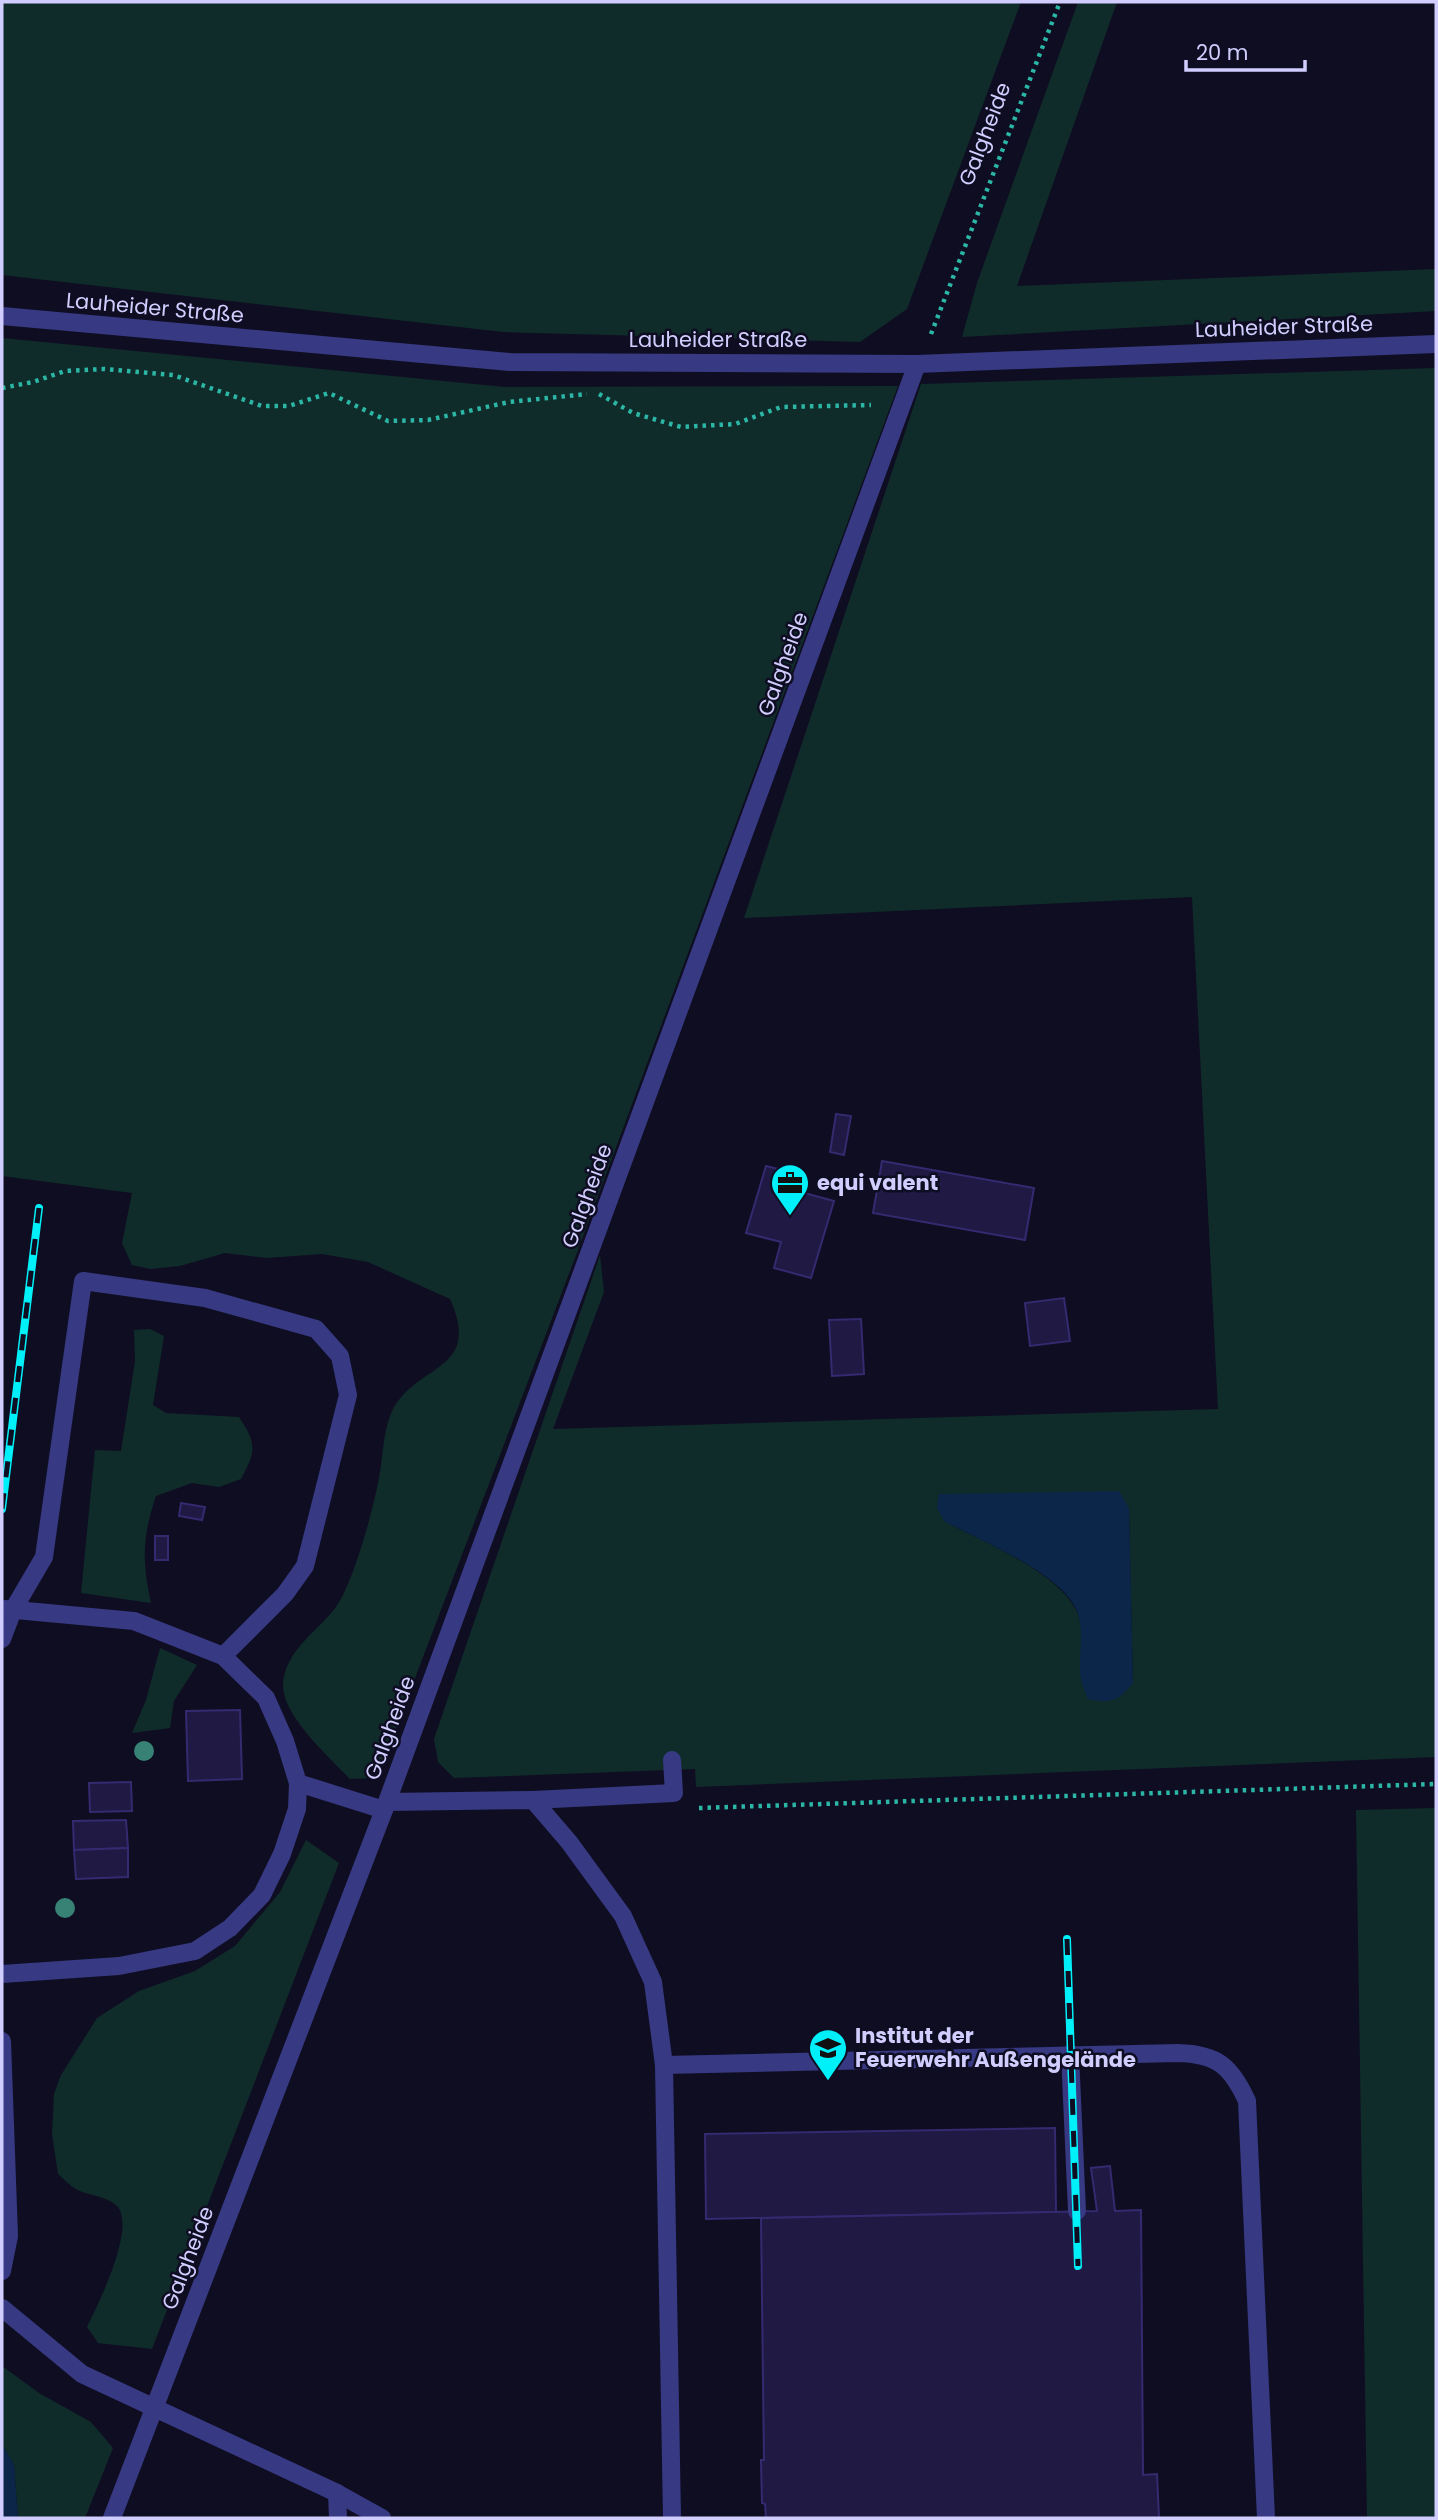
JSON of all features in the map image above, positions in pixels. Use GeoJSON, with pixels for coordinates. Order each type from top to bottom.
{"type":"FeatureCollection","features":[{"type":"Feature","properties":{"kind":"street","name":"Lauheider Straße"},"geometry":{"type":"LineString","coordinates":[[2,316],[510,362],[918,364],[1436,344]]}},
{"type":"Feature","properties":{"kind":"street","name":"Galgheide"},"geometry":{"type":"LineString","coordinates":[[112,2518],[385,1806],[918,364]]}},
{"type":"Feature","properties":{"kind":"street"},"geometry":{"type":"LineString","coordinates":[[2,1639],[8,1609],[44,1557],[83,1281],[205,1298],[316,1329],[340,1356],[348,1395],[305,1566],[285,1594],[223,1656]]}},
{"type":"Feature","properties":{"kind":"street"},"geometry":{"type":"LineString","coordinates":[[2,1974],[120,1966],[195,1951],[230,1928],[262,1895],[282,1854],[297,1809],[298,1783],[285,1741],[266,1698],[223,1656],[134,1621],[8,1609]]}},
{"type":"Feature","properties":{"kind":"street"},"geometry":{"type":"LineString","coordinates":[[298,1783],[385,1806],[674,1793],[672,1760]]}},
{"type":"Feature","properties":{"kind":"street"},"geometry":{"type":"LineString","coordinates":[[533,1800],[569,1842],[623,1916],[653,1982],[664,2065],[672,2518]]}},
{"type":"Feature","properties":{"kind":"street"},"geometry":{"type":"LineString","coordinates":[[2,2040],[9,2236],[2,2271]]}},
{"type":"Feature","properties":{"kind":"street"},"geometry":{"type":"LineString","coordinates":[[664,2065],[1070,2054],[1200,2054],[1218,2061],[1237,2077],[1247,2101],[1266,2518]]}},
{"type":"Feature","properties":{"kind":"street"},"geometry":{"type":"LineString","coordinates":[[1070,2054],[1077,2211]]}},
{"type":"Feature","properties":{"kind":"street"},"geometry":{"type":"LineString","coordinates":[[2,2308],[38,2341],[82,2374],[337,2493],[382,2518]]}},
{"type":"Feature","properties":{"kind":"street"},"geometry":{"type":"LineString","coordinates":[[337,2493],[338,2518]]}},
{"type":"Feature","properties":{"kind":"path","name":"Galgheide"},"geometry":{"type":"LineString","coordinates":[[918,364],[1060,2]]}},
{"type":"Feature","properties":{"kind":"path"},"geometry":{"type":"LineString","coordinates":[[2,388],[33,382],[65,371],[104,369],[173,375],[262,406],[289,406],[329,393],[388,421],[428,420],[546,397],[600,394],[633,413],[681,427],[735,424],[781,407],[902,405]]}},
{"type":"Feature","properties":{"kind":"path"},"geometry":{"type":"LineString","coordinates":[[674,1793],[698,1808],[1436,1784]]}},
{"type":"Feature","properties":{"kind":"green space"},"geometry":{"type":"Polygon","coordinates":[[[2,2],[1021,2],[907,309],[860,342],[503,332],[2,275],[2,2]]]}},
{"type":"Feature","properties":{"kind":"green space"},"geometry":{"type":"Polygon","coordinates":[[[1078,2],[1117,2],[1017,286],[1436,269],[1436,311],[962,337],[977,283],[1078,2]]]}},
{"type":"Feature","properties":{"kind":"green space"},"geometry":{"type":"Polygon","coordinates":[[[2,338],[505,387],[898,386],[578,1250],[377,1778],[350,1779],[299,1723],[285,1698],[283,1686],[289,1661],[304,1641],[331,1614],[351,1577],[372,1507],[390,1416],[400,1399],[441,1366],[458,1342],[458,1324],[450,1299],[368,1262],[322,1254],[266,1258],[225,1253],[180,1266],[150,1269],[132,1265],[122,1243],[132,1193],[2,1176],[2,338]]]}},
{"type":"Feature","properties":{"kind":"green space"},"geometry":{"type":"Polygon","coordinates":[[[1436,368],[1436,1757],[696,1787],[695,1769],[454,1778],[438,1762],[434,1739],[600,1255],[604,1292],[553,1429],[1218,1409],[1192,897],[744,918],[921,384],[1436,368]],[[1129,1508],[944,1521],[1016,1558],[1051,1581],[1065,1594],[1075,1608],[1081,1624],[1081,1679],[1133,1683],[1129,1508]]]}},
{"type":"Feature","properties":{"kind":"green space"},"geometry":{"type":"Polygon","coordinates":[[[150,1329],[164,1336],[153,1405],[166,1413],[239,1417],[249,1434],[252,1448],[250,1461],[241,1479],[219,1487],[192,1483],[156,1496],[148,1524],[145,1549],[151,1603],[81,1593],[95,1450],[121,1451],[135,1361],[134,1330],[150,1329]]]}},
{"type":"Feature","properties":{"kind":"green space"},"geometry":{"type":"Polygon","coordinates":[[[160,1648],[197,1665],[174,1701],[170,1728],[132,1733],[146,1700],[160,1648]]]}},
{"type":"Feature","properties":{"kind":"green space"},"geometry":{"type":"Polygon","coordinates":[[[1436,1808],[1436,2518],[1367,2518],[1356,1810],[1436,1808]]]}},
{"type":"Feature","properties":{"kind":"green space"},"geometry":{"type":"Polygon","coordinates":[[[306,1840],[339,1863],[152,2349],[98,2343],[87,2327],[114,2265],[122,2229],[122,2215],[112,2202],[77,2190],[58,2174],[52,2134],[54,2094],[61,2075],[97,2018],[139,1991],[195,1971],[235,1946],[280,1892],[306,1840]]]}},
{"type":"Feature","properties":{"kind":"green space"},"geometry":{"type":"Polygon","coordinates":[[[2,2366],[39,2393],[91,2422],[113,2448],[85,2518],[18,2518],[14,2465],[2,2444],[2,2366]]]}},
{"type":"Feature","properties":{"kind":"water"},"geometry":{"type":"Polygon","coordinates":[[[1119,1491],[1129,1508],[1133,1683],[1114,1700],[1102,1701],[1088,1699],[1082,1684],[1079,1617],[1067,1595],[1053,1582],[1017,1558],[944,1521],[937,1508],[939,1494],[1119,1491]]]}},
{"type":"Feature","properties":{"kind":"water"},"geometry":{"type":"Polygon","coordinates":[[[2,2444],[14,2465],[18,2518],[2,2518],[2,2444]]]}},
{"type":"Feature","properties":{"kind":"building"},"geometry":{"type":"Polygon","coordinates":[[[836,1114],[851,1116],[844,1155],[830,1152],[836,1114]]]}},
{"type":"Feature","properties":{"kind":"building"},"geometry":{"type":"Polygon","coordinates":[[[882,1161],[1034,1188],[1025,1240],[873,1213],[882,1161]]]}},
{"type":"Feature","properties":{"kind":"building","name":"equi valent"},"geometry":{"type":"Polygon","coordinates":[[[766,1166],[790,1172],[786,1188],[834,1201],[811,1278],[774,1268],[781,1242],[746,1233],[766,1166]]]}},
{"type":"Feature","properties":{"kind":"building"},"geometry":{"type":"Polygon","coordinates":[[[1064,1298],[1070,1341],[1030,1346],[1025,1303],[1064,1298]]]}},
{"type":"Feature","properties":{"kind":"building"},"geometry":{"type":"Polygon","coordinates":[[[861,1319],[864,1374],[832,1376],[829,1320],[861,1319]]]}},
{"type":"Feature","properties":{"kind":"building"},"geometry":{"type":"Polygon","coordinates":[[[181,1503],[205,1507],[202,1520],[179,1516],[181,1503]]]}},
{"type":"Feature","properties":{"kind":"building"},"geometry":{"type":"Polygon","coordinates":[[[155,1536],[168,1536],[168,1560],[155,1560],[155,1536]]]}},
{"type":"Feature","properties":{"kind":"building"},"geometry":{"type":"Polygon","coordinates":[[[240,1710],[242,1779],[188,1781],[186,1711],[240,1710]]]}},
{"type":"Feature","properties":{"kind":"building"},"geometry":{"type":"Polygon","coordinates":[[[131,1782],[132,1811],[90,1812],[89,1783],[131,1782]]]}},
{"type":"Feature","properties":{"kind":"building"},"geometry":{"type":"Polygon","coordinates":[[[126,1820],[128,1848],[74,1850],[73,1821],[126,1820]]]}},
{"type":"Feature","properties":{"kind":"building"},"geometry":{"type":"Polygon","coordinates":[[[128,1848],[128,1877],[76,1879],[74,1850],[128,1848]]]}},
{"type":"Feature","properties":{"kind":"building"},"geometry":{"type":"Polygon","coordinates":[[[1055,2128],[1056,2212],[706,2219],[705,2134],[1055,2128]]]}},
{"type":"Feature","properties":{"kind":"building"},"geometry":{"type":"Polygon","coordinates":[[[1110,2166],[1115,2211],[1141,2210],[1143,2475],[1157,2474],[1159,2518],[766,2518],[765,2504],[762,2503],[761,2460],[764,2460],[761,2218],[1097,2211],[1091,2168],[1110,2166]]]}},
{"type":"Feature","properties":{"kind":"railway"},"geometry":{"type":"LineString","coordinates":[[2,1509],[39,1208]]}},
{"type":"Feature","properties":{"kind":"railway"},"geometry":{"type":"LineString","coordinates":[[1067,1939],[1078,2266]]}},
{"type":"Feature","properties":{"kind":"place","name":"equi valent"},"geometry":{"type":"Point","coordinates":[790,1217]}},
{"type":"Feature","properties":{"kind":"place","name":"Institut der Feuerwehr Außengelände"},"geometry":{"type":"Point","coordinates":[828,2082]}}]}
